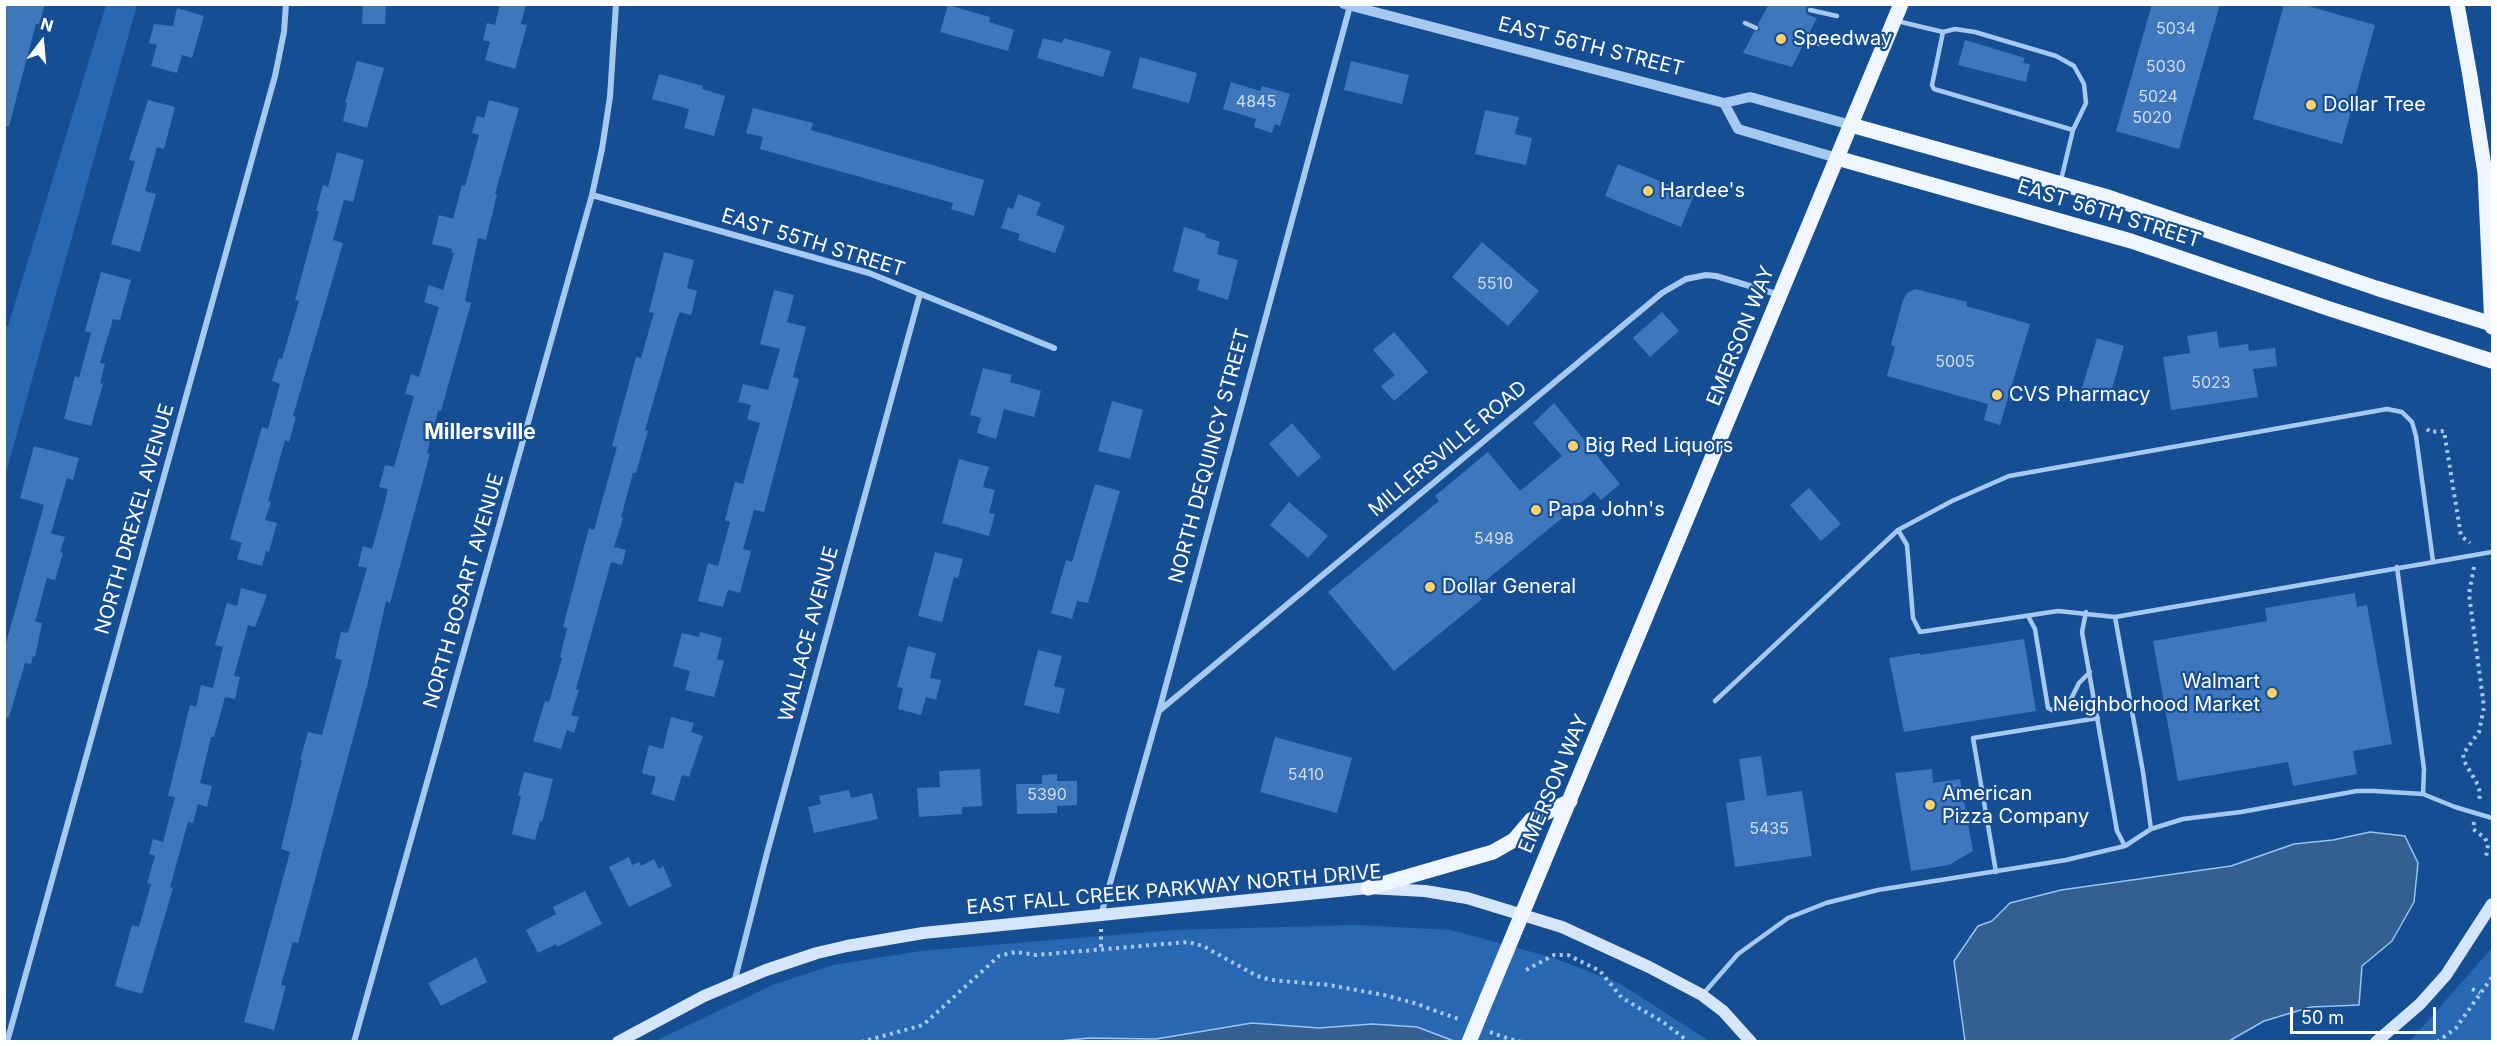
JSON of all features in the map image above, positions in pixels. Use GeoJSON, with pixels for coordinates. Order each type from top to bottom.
{"type":"FeatureCollection","features":[{"type":"Feature","properties":{"kind":"main road","name":"EMERSON WAY"},"geometry":{"type":"LineString","coordinates":[[1469,1041],[1901,4]]}},
{"type":"Feature","properties":{"kind":"main road"},"geometry":{"type":"LineString","coordinates":[[2457,4],[2485,173],[2492,325]]}},
{"type":"Feature","properties":{"kind":"main road","name":"EAST 56TH STREET"},"geometry":{"type":"LineString","coordinates":[[1851,125],[2060,182],[2492,325]]}},
{"type":"Feature","properties":{"kind":"main road","name":"EAST 56TH STREET"},"geometry":{"type":"LineString","coordinates":[[1837,158],[2131,241],[2330,309],[2493,361]]}},
{"type":"Feature","properties":{"kind":"main road"},"geometry":{"type":"LineString","coordinates":[[1368,888],[1494,852],[1514,840],[1531,820],[1570,801]]}},
{"type":"Feature","properties":{"kind":"main road","name":"EAST FALL CREEK PARKWAY NORTH DRIVE"},"geometry":{"type":"LineString","coordinates":[[618,1041],[704,996],[766,970],[817,953],[847,946],[923,933],[1368,888],[1437,893],[1467,898],[1562,927],[1702,995],[1723,1011],[1751,1041]]}},
{"type":"Feature","properties":{"kind":"main road"},"geometry":{"type":"LineString","coordinates":[[2376,1041],[2421,1005],[2452,966],[2493,904]]}},
{"type":"Feature","properties":{"kind":"street","name":"NORTH DREXEL AVENUE"},"geometry":{"type":"LineString","coordinates":[[7,1041],[275,76],[284,32],[286,4]]}},
{"type":"Feature","properties":{"kind":"street","name":"NORTH BOSART AVENUE"},"geometry":{"type":"LineString","coordinates":[[354,1041],[592,195],[609,106],[616,4]]}},
{"type":"Feature","properties":{"kind":"street","name":"EAST 56TH STREET"},"geometry":{"type":"LineString","coordinates":[[1347,5],[1724,103],[1750,97],[1851,125]]}},
{"type":"Feature","properties":{"kind":"street","name":"NORTH DEQUINCY STREET"},"geometry":{"type":"LineString","coordinates":[[1100,915],[1159,711],[1347,5]]}},
{"type":"Feature","properties":{"kind":"street","name":"EAST 56TH STREET"},"geometry":{"type":"LineString","coordinates":[[1724,103],[1738,129],[1837,158]]}},
{"type":"Feature","properties":{"kind":"street","name":"EAST 55TH STREET"},"geometry":{"type":"LineString","coordinates":[[592,195],[869,273],[1054,348]]}},
{"type":"Feature","properties":{"kind":"street","name":"MILLERSVILLE ROAD"},"geometry":{"type":"LineString","coordinates":[[1159,711],[1662,293],[1686,279],[1706,275],[1780,295]]}},
{"type":"Feature","properties":{"kind":"street","name":"WALLACE AVENUE"},"geometry":{"type":"LineString","coordinates":[[734,984],[795,750],[920,294]]}},
{"type":"Feature","properties":{"kind":"lane"},"geometry":{"type":"LineString","coordinates":[[1810,10],[1837,16]]}},
{"type":"Feature","properties":{"kind":"lane"},"geometry":{"type":"LineString","coordinates":[[1895,20],[1943,32],[1954,29],[1964,30],[2047,52],[2068,61],[2079,74],[2087,99],[2073,130],[2060,182]]}},
{"type":"Feature","properties":{"kind":"lane"},"geometry":{"type":"LineString","coordinates":[[1745,23],[1756,28]]}},
{"type":"Feature","properties":{"kind":"lane"},"geometry":{"type":"LineString","coordinates":[[1943,32],[1932,85],[1934,89],[2073,130]]}},
{"type":"Feature","properties":{"kind":"lane"},"geometry":{"type":"LineString","coordinates":[[1805,41],[1821,44]]}},
{"type":"Feature","properties":{"kind":"lane"},"geometry":{"type":"LineString","coordinates":[[1716,701],[1898,530],[1952,501],[2008,476],[2387,409],[2403,412],[2412,422],[2416,436],[2433,561]]}},
{"type":"Feature","properties":{"kind":"lane"},"geometry":{"type":"LineString","coordinates":[[1898,530],[1907,546],[1912,618],[1920,632],[2058,611],[2086,612],[2115,617],[2493,552]]}},
{"type":"Feature","properties":{"kind":"lane"},"geometry":{"type":"LineString","coordinates":[[2397,567],[2424,769],[2423,794]]}},
{"type":"Feature","properties":{"kind":"lane"},"geometry":{"type":"LineString","coordinates":[[2086,612],[2082,632],[2117,831],[2125,846]]}},
{"type":"Feature","properties":{"kind":"lane"},"geometry":{"type":"LineString","coordinates":[[2028,616],[2036,629],[2048,708],[2052,710],[2069,703],[2079,683],[2090,672]]}},
{"type":"Feature","properties":{"kind":"lane"},"geometry":{"type":"LineString","coordinates":[[2115,617],[2151,829]]}},
{"type":"Feature","properties":{"kind":"lane"},"geometry":{"type":"LineString","coordinates":[[1996,872],[1973,738],[2098,718]]}},
{"type":"Feature","properties":{"kind":"lane"},"geometry":{"type":"LineString","coordinates":[[1702,995],[1738,954],[1788,918],[1826,903],[1878,890],[2066,860],[2125,846],[2151,829],[2183,819],[2241,812],[2357,791],[2423,794],[2493,818]]}},
{"type":"Feature","properties":{"kind":"path"},"geometry":{"type":"LineString","coordinates":[[2474,567],[2469,594],[2484,707],[2479,732],[2463,754],[2464,761],[2480,793],[2473,829],[2485,838],[2488,845],[2486,857]]}},
{"type":"Feature","properties":{"kind":"path"},"geometry":{"type":"LineString","coordinates":[[861,1041],[922,1024],[999,956],[1016,952],[1036,955],[1188,942],[1203,946],[1257,976],[1271,980],[1329,985],[1384,995],[1414,1003],[1465,1022]]}},
{"type":"Feature","properties":{"kind":"path"},"geometry":{"type":"LineString","coordinates":[[1526,970],[1554,955],[1568,956],[1600,971],[1622,998],[1663,1022],[1689,1041]]}},
{"type":"Feature","properties":{"kind":"path"},"geometry":{"type":"LineString","coordinates":[[2437,1041],[2456,1028],[2493,977]]}},
{"type":"Feature","properties":{"kind":"path"},"geometry":{"type":"LineString","coordinates":[[2472,989],[2480,993]]}},
{"type":"Feature","properties":{"kind":"path"},"geometry":{"type":"LineString","coordinates":[[1487,1031],[1522,1041]]}},
{"type":"Feature","properties":{"kind":"shaded area"},"geometry":{"type":"Polygon","coordinates":[[[106,5],[137,5],[5,476],[5,326],[8,326],[106,5]]]}},
{"type":"Feature","properties":{"kind":"shaded area"},"geometry":{"type":"Polygon","coordinates":[[[2370,832],[2405,836],[2418,863],[2414,902],[2392,941],[2362,966],[2359,1005],[2311,1007],[2264,1021],[2229,1041],[1965,1041],[1954,961],[1978,926],[1992,921],[2010,903],[2061,890],[2231,866],[2294,844],[2333,840],[2370,832]]]}},
{"type":"Feature","properties":{"kind":"shaded area"},"geometry":{"type":"Polygon","coordinates":[[[1356,925],[1451,930],[1554,958],[1619,983],[1709,1041],[1454,1042],[1417,1027],[1372,1024],[1319,1028],[1252,1023],[1156,1039],[1089,1038],[1059,1042],[653,1042],[775,984],[833,965],[921,951],[1175,930],[1356,925]]]}},
{"type":"Feature","properties":{"kind":"shaded area"},"geometry":{"type":"Polygon","coordinates":[[[2492,948],[2492,1041],[2410,1041],[2492,948]]]}},
{"type":"Feature","properties":{"kind":"shaded area"},"geometry":{"type":"Polygon","coordinates":[[[1252,1023],[1319,1028],[1372,1024],[1417,1027],[1454,1041],[1059,1041],[1089,1038],[1156,1039],[1252,1023]]]}},
{"type":"Feature","properties":{"kind":"building"},"geometry":{"type":"Polygon","coordinates":[[[4,4],[45,4],[39,24],[36,24],[9,126],[4,126],[4,4]]]}},
{"type":"Feature","properties":{"kind":"building"},"geometry":{"type":"Polygon","coordinates":[[[363,4],[386,4],[385,24],[362,24],[363,4]]]}},
{"type":"Feature","properties":{"kind":"building"},"geometry":{"type":"Polygon","coordinates":[[[500,4],[526,4],[521,24],[527,25],[515,69],[485,60],[490,42],[483,40],[487,23],[495,25],[500,4]]]}},
{"type":"Feature","properties":{"kind":"building"},"geometry":{"type":"Polygon","coordinates":[[[1769,4],[1812,4],[1806,7],[1806,12],[1817,18],[1807,37],[1801,39],[1803,45],[1792,67],[1743,53],[1754,32],[1760,30],[1758,24],[1769,4]]]}},
{"type":"Feature","properties":{"kind":"building"},"geometry":{"type":"Polygon","coordinates":[[[2152,4],[2220,4],[2179,149],[2116,131],[2152,4]]]}},
{"type":"Feature","properties":{"kind":"building"},"geometry":{"type":"Polygon","coordinates":[[[2284,4],[2301,4],[2375,25],[2342,144],[2253,119],[2284,4]]]}},
{"type":"Feature","properties":{"kind":"building"},"geometry":{"type":"Polygon","coordinates":[[[948,5],[990,17],[989,22],[1014,30],[1008,51],[940,32],[948,5]]]}},
{"type":"Feature","properties":{"kind":"building"},"geometry":{"type":"Polygon","coordinates":[[[177,8],[204,16],[192,58],[182,55],[177,73],[151,66],[157,45],[149,43],[154,24],[173,26],[177,8]]]}},
{"type":"Feature","properties":{"kind":"building"},"geometry":{"type":"Polygon","coordinates":[[[1043,38],[1062,43],[1064,38],[1111,51],[1103,77],[1037,58],[1043,38]]]}},
{"type":"Feature","properties":{"kind":"building"},"geometry":{"type":"Polygon","coordinates":[[[1965,40],[2025,58],[2023,63],[2030,64],[2026,82],[1958,65],[1965,40]]]}},
{"type":"Feature","properties":{"kind":"building"},"geometry":{"type":"Polygon","coordinates":[[[1140,57],[1197,73],[1189,103],[1132,88],[1140,57]]]}},
{"type":"Feature","properties":{"kind":"building"},"geometry":{"type":"Polygon","coordinates":[[[357,61],[384,68],[367,128],[343,121],[347,103],[345,103],[357,61]]]}},
{"type":"Feature","properties":{"kind":"building"},"geometry":{"type":"Polygon","coordinates":[[[1351,61],[1409,75],[1402,104],[1344,90],[1351,61]]]}},
{"type":"Feature","properties":{"kind":"building"},"geometry":{"type":"Polygon","coordinates":[[[659,74],[703,86],[702,89],[725,96],[714,136],[684,128],[689,109],[652,99],[659,74]]]}},
{"type":"Feature","properties":{"kind":"building"},"geometry":{"type":"Polygon","coordinates":[[[1231,82],[1260,91],[1262,86],[1290,94],[1280,126],[1275,124],[1272,133],[1254,127],[1256,119],[1223,109],[1231,82]]]}},
{"type":"Feature","properties":{"kind":"building"},"geometry":{"type":"Polygon","coordinates":[[[148,100],[175,107],[164,149],[157,147],[145,191],[156,194],[140,252],[111,244],[135,161],[129,160],[148,100]]]}},
{"type":"Feature","properties":{"kind":"building"},"geometry":{"type":"Polygon","coordinates":[[[489,100],[519,108],[495,194],[497,194],[486,240],[478,238],[465,301],[471,303],[441,411],[438,411],[427,453],[430,454],[390,603],[386,601],[367,686],[298,943],[293,942],[281,985],[286,986],[274,1030],[244,1022],[290,852],[281,849],[302,760],[300,760],[308,732],[322,735],[342,660],[335,658],[341,632],[348,633],[367,568],[358,566],[363,546],[372,549],[388,489],[379,487],[385,465],[394,467],[414,396],[405,394],[411,374],[419,377],[439,307],[424,302],[429,285],[443,290],[454,253],[451,252],[452,249],[432,244],[439,215],[453,219],[479,135],[472,133],[477,116],[484,118],[489,100]]]}},
{"type":"Feature","properties":{"kind":"building"},"geometry":{"type":"Polygon","coordinates":[[[753,108],[813,123],[811,130],[984,180],[974,216],[951,209],[953,203],[760,149],[763,137],[746,133],[753,108]]]}},
{"type":"Feature","properties":{"kind":"building"},"geometry":{"type":"Polygon","coordinates":[[[1485,110],[1519,117],[1515,134],[1532,138],[1526,165],[1475,154],[1485,110]]]}},
{"type":"Feature","properties":{"kind":"building"},"geometry":{"type":"Polygon","coordinates":[[[337,152],[364,160],[353,202],[344,200],[333,240],[343,243],[293,416],[296,417],[289,442],[285,440],[268,501],[271,502],[265,520],[277,523],[269,552],[266,551],[262,566],[237,559],[242,543],[230,539],[262,427],[268,429],[280,384],[272,381],[279,358],[282,359],[299,301],[295,300],[319,211],[316,211],[323,185],[328,187],[337,152]]]}},
{"type":"Feature","properties":{"kind":"building"},"geometry":{"type":"Polygon","coordinates":[[[1618,164],[1694,195],[1681,227],[1605,196],[1618,164]]]}},
{"type":"Feature","properties":{"kind":"building"},"geometry":{"type":"Polygon","coordinates":[[[1018,194],[1041,203],[1036,215],[1065,226],[1055,253],[1018,240],[1020,234],[1001,228],[1008,207],[1013,209],[1018,194]]]}},
{"type":"Feature","properties":{"kind":"building"},"geometry":{"type":"Polygon","coordinates":[[[1184,227],[1206,234],[1205,237],[1220,242],[1217,254],[1238,260],[1228,300],[1197,290],[1200,280],[1173,271],[1184,227]]]}},
{"type":"Feature","properties":{"kind":"building"},"geometry":{"type":"Polygon","coordinates":[[[1482,242],[1539,291],[1508,326],[1452,277],[1482,242]]]}},
{"type":"Feature","properties":{"kind":"building"},"geometry":{"type":"Polygon","coordinates":[[[664,252],[694,260],[687,288],[697,291],[691,315],[680,312],[677,319],[645,430],[648,431],[636,473],[633,473],[614,547],[626,550],[622,565],[611,562],[576,689],[579,690],[571,715],[579,717],[574,733],[567,730],[561,749],[533,741],[545,701],[549,702],[562,658],[560,657],[567,628],[563,627],[589,528],[594,530],[617,447],[612,446],[636,357],[641,358],[654,313],[649,312],[664,252]]]}},
{"type":"Feature","properties":{"kind":"building"},"geometry":{"type":"Polygon","coordinates":[[[101,272],[131,280],[120,320],[113,319],[100,363],[105,364],[100,383],[103,384],[91,426],[64,419],[75,376],[79,378],[91,333],[85,331],[101,272]]]}},
{"type":"Feature","properties":{"kind":"building","name":"CVS Pharmacy"},"geometry":{"type":"Polygon","coordinates":[[[1915,289],[1967,302],[1966,306],[2030,324],[2000,425],[1984,420],[1988,404],[1887,376],[1895,347],[1891,345],[1903,300],[1907,293],[1915,289]]]}},
{"type":"Feature","properties":{"kind":"building"},"geometry":{"type":"Polygon","coordinates":[[[774,290],[794,295],[787,322],[806,327],[793,377],[799,379],[764,512],[754,510],[743,549],[751,551],[740,593],[728,590],[723,607],[698,601],[708,563],[718,566],[730,522],[725,520],[735,482],[743,484],[760,423],[747,419],[751,405],[738,402],[743,384],[768,390],[780,349],[760,344],[774,290]]]}},
{"type":"Feature","properties":{"kind":"building"},"geometry":{"type":"Polygon","coordinates":[[[1662,312],[1679,331],[1650,357],[1633,338],[1662,312]]]}},
{"type":"Feature","properties":{"kind":"building"},"geometry":{"type":"Polygon","coordinates":[[[2217,331],[2219,348],[2248,344],[2249,351],[2275,348],[2277,366],[2253,369],[2258,397],[2171,410],[2163,357],[2190,353],[2187,336],[2217,331]]]}},
{"type":"Feature","properties":{"kind":"building"},"geometry":{"type":"Polygon","coordinates":[[[1394,332],[1428,372],[1394,401],[1381,386],[1395,375],[1373,350],[1394,332]]]}},
{"type":"Feature","properties":{"kind":"building"},"geometry":{"type":"Polygon","coordinates":[[[2097,338],[2124,346],[2110,396],[2082,388],[2097,338]]]}},
{"type":"Feature","properties":{"kind":"building"},"geometry":{"type":"Polygon","coordinates":[[[983,368],[1012,375],[1010,382],[1041,391],[1034,417],[1004,409],[996,439],[977,433],[981,418],[970,415],[983,368]]]}},
{"type":"Feature","properties":{"kind":"building"},"geometry":{"type":"Polygon","coordinates":[[[1112,401],[1143,410],[1130,459],[1098,451],[1112,401]]]}},
{"type":"Feature","properties":{"kind":"building"},"geometry":{"type":"Polygon","coordinates":[[[1554,403],[1620,484],[1601,500],[1594,492],[1474,590],[1482,599],[1394,671],[1328,592],[1439,501],[1435,496],[1488,452],[1520,491],[1562,456],[1533,423],[1554,403]]]}},
{"type":"Feature","properties":{"kind":"building"},"geometry":{"type":"Polygon","coordinates":[[[1292,423],[1321,457],[1298,477],[1269,444],[1292,423]]]}},
{"type":"Feature","properties":{"kind":"building"},"geometry":{"type":"Polygon","coordinates":[[[34,446],[79,458],[73,480],[67,478],[51,533],[65,537],[60,552],[63,553],[55,580],[47,578],[35,622],[42,623],[35,657],[33,656],[31,664],[25,663],[9,717],[4,717],[4,651],[44,505],[20,498],[34,446]]]}},
{"type":"Feature","properties":{"kind":"building"},"geometry":{"type":"Polygon","coordinates":[[[959,459],[989,467],[983,487],[995,490],[989,513],[995,514],[989,536],[942,523],[959,459]]]}},
{"type":"Feature","properties":{"kind":"building"},"geometry":{"type":"Polygon","coordinates":[[[1095,484],[1120,491],[1088,603],[1077,601],[1072,619],[1051,613],[1066,560],[1072,562],[1095,484]]]}},
{"type":"Feature","properties":{"kind":"building"},"geometry":{"type":"Polygon","coordinates":[[[1809,488],[1841,524],[1821,541],[1790,505],[1809,488]]]}},
{"type":"Feature","properties":{"kind":"building"},"geometry":{"type":"Polygon","coordinates":[[[1289,502],[1328,536],[1308,558],[1270,525],[1289,502]]]}},
{"type":"Feature","properties":{"kind":"building"},"geometry":{"type":"Polygon","coordinates":[[[935,552],[963,559],[958,578],[954,577],[942,622],[918,616],[935,552]]]}},
{"type":"Feature","properties":{"kind":"building"},"geometry":{"type":"Polygon","coordinates":[[[241,588],[267,595],[255,627],[248,625],[234,676],[240,677],[235,699],[225,697],[214,737],[211,737],[200,783],[212,786],[207,807],[198,804],[193,823],[188,822],[170,887],[173,888],[142,994],[115,986],[132,925],[139,927],[151,884],[147,883],[155,856],[149,854],[153,839],[163,842],[175,797],[168,796],[190,705],[196,707],[201,685],[213,688],[223,647],[215,645],[227,603],[237,606],[241,588]]]}},
{"type":"Feature","properties":{"kind":"building","name":"Walmart Neighborhood Market"},"geometry":{"type":"Polygon","coordinates":[[[2355,593],[2357,607],[2367,605],[2392,744],[2353,751],[2357,774],[2293,786],[2288,762],[2178,781],[2153,641],[2267,621],[2265,608],[2355,593]]]}},
{"type":"Feature","properties":{"kind":"building"},"geometry":{"type":"Polygon","coordinates":[[[700,632],[722,638],[717,659],[724,661],[714,697],[685,690],[690,671],[673,666],[682,633],[699,637],[700,632]]]}},
{"type":"Feature","properties":{"kind":"building"},"geometry":{"type":"Polygon","coordinates":[[[2024,639],[2036,711],[1904,732],[1889,658],[2024,639]]]}},
{"type":"Feature","properties":{"kind":"building"},"geometry":{"type":"Polygon","coordinates":[[[908,646],[936,653],[930,678],[941,680],[936,700],[926,697],[921,715],[898,709],[903,688],[897,687],[908,646]]]}},
{"type":"Feature","properties":{"kind":"building"},"geometry":{"type":"Polygon","coordinates":[[[1038,650],[1062,656],[1054,686],[1065,689],[1059,714],[1024,705],[1038,650]]]}},
{"type":"Feature","properties":{"kind":"building"},"geometry":{"type":"Polygon","coordinates":[[[671,717],[694,723],[691,732],[703,736],[689,777],[682,775],[674,801],[651,794],[656,777],[642,773],[649,745],[663,749],[671,717]]]}},
{"type":"Feature","properties":{"kind":"building"},"geometry":{"type":"Polygon","coordinates":[[[1275,737],[1352,758],[1337,813],[1260,792],[1275,737]]]}},
{"type":"Feature","properties":{"kind":"building"},"geometry":{"type":"Polygon","coordinates":[[[1761,756],[1767,796],[1802,791],[1812,856],[1735,867],[1726,803],[1745,800],[1739,759],[1761,756]]]}},
{"type":"Feature","properties":{"kind":"building"},"geometry":{"type":"Polygon","coordinates":[[[980,769],[982,806],[962,807],[962,814],[919,817],[917,788],[940,787],[939,771],[980,769]]]}},
{"type":"Feature","properties":{"kind":"building"},"geometry":{"type":"Polygon","coordinates":[[[1932,769],[1933,783],[1960,779],[1973,851],[1949,865],[1911,871],[1895,773],[1932,769]]]}},
{"type":"Feature","properties":{"kind":"building"},"geometry":{"type":"Polygon","coordinates":[[[524,772],[553,779],[535,840],[512,834],[524,772]]]}},
{"type":"Feature","properties":{"kind":"building"},"geometry":{"type":"Polygon","coordinates":[[[1057,774],[1057,781],[1077,781],[1077,805],[1057,806],[1057,813],[1017,814],[1016,784],[1042,784],[1042,775],[1057,774]]]}},
{"type":"Feature","properties":{"kind":"building"},"geometry":{"type":"Polygon","coordinates":[[[849,790],[851,798],[872,793],[878,819],[814,833],[808,807],[821,804],[819,796],[849,790]]]}},
{"type":"Feature","properties":{"kind":"building"},"geometry":{"type":"Polygon","coordinates":[[[629,857],[632,865],[639,862],[641,866],[654,859],[659,869],[663,866],[672,886],[629,907],[609,867],[629,857]]]}},
{"type":"Feature","properties":{"kind":"building"},"geometry":{"type":"Polygon","coordinates":[[[585,891],[602,924],[557,947],[556,944],[538,953],[526,930],[556,914],[553,907],[585,891]]]}},
{"type":"Feature","properties":{"kind":"building"},"geometry":{"type":"Polygon","coordinates":[[[476,957],[487,982],[441,1006],[428,983],[476,957]]]}},
{"type":"Feature","properties":{"kind":"place","name":"Speedway"},"geometry":{"type":"Point","coordinates":[1781,39]}},
{"type":"Feature","properties":{"kind":"place","name":"Dollar Tree"},"geometry":{"type":"Point","coordinates":[2311,105]}},
{"type":"Feature","properties":{"kind":"place","name":"Hardee's"},"geometry":{"type":"Point","coordinates":[1648,191]}},
{"type":"Feature","properties":{"kind":"place","name":"CVS Pharmacy"},"geometry":{"type":"Point","coordinates":[1997,395]}},
{"type":"Feature","properties":{"kind":"place","name":"Big Red Liquors"},"geometry":{"type":"Point","coordinates":[1573,446]}},
{"type":"Feature","properties":{"kind":"place","name":"Papa John's"},"geometry":{"type":"Point","coordinates":[1536,510]}},
{"type":"Feature","properties":{"kind":"place","name":"Dollar General"},"geometry":{"type":"Point","coordinates":[1430,587]}},
{"type":"Feature","properties":{"kind":"place","name":"Walmart Neighborhood Market"},"geometry":{"type":"Point","coordinates":[2272,693]}},
{"type":"Feature","properties":{"kind":"place","name":"American Pizza Company"},"geometry":{"type":"Point","coordinates":[1930,805]}},
{"type":"Feature","properties":{"kind":"district","name":"Millersville"},"geometry":{"type":"Point","coordinates":[480,433]}}]}
